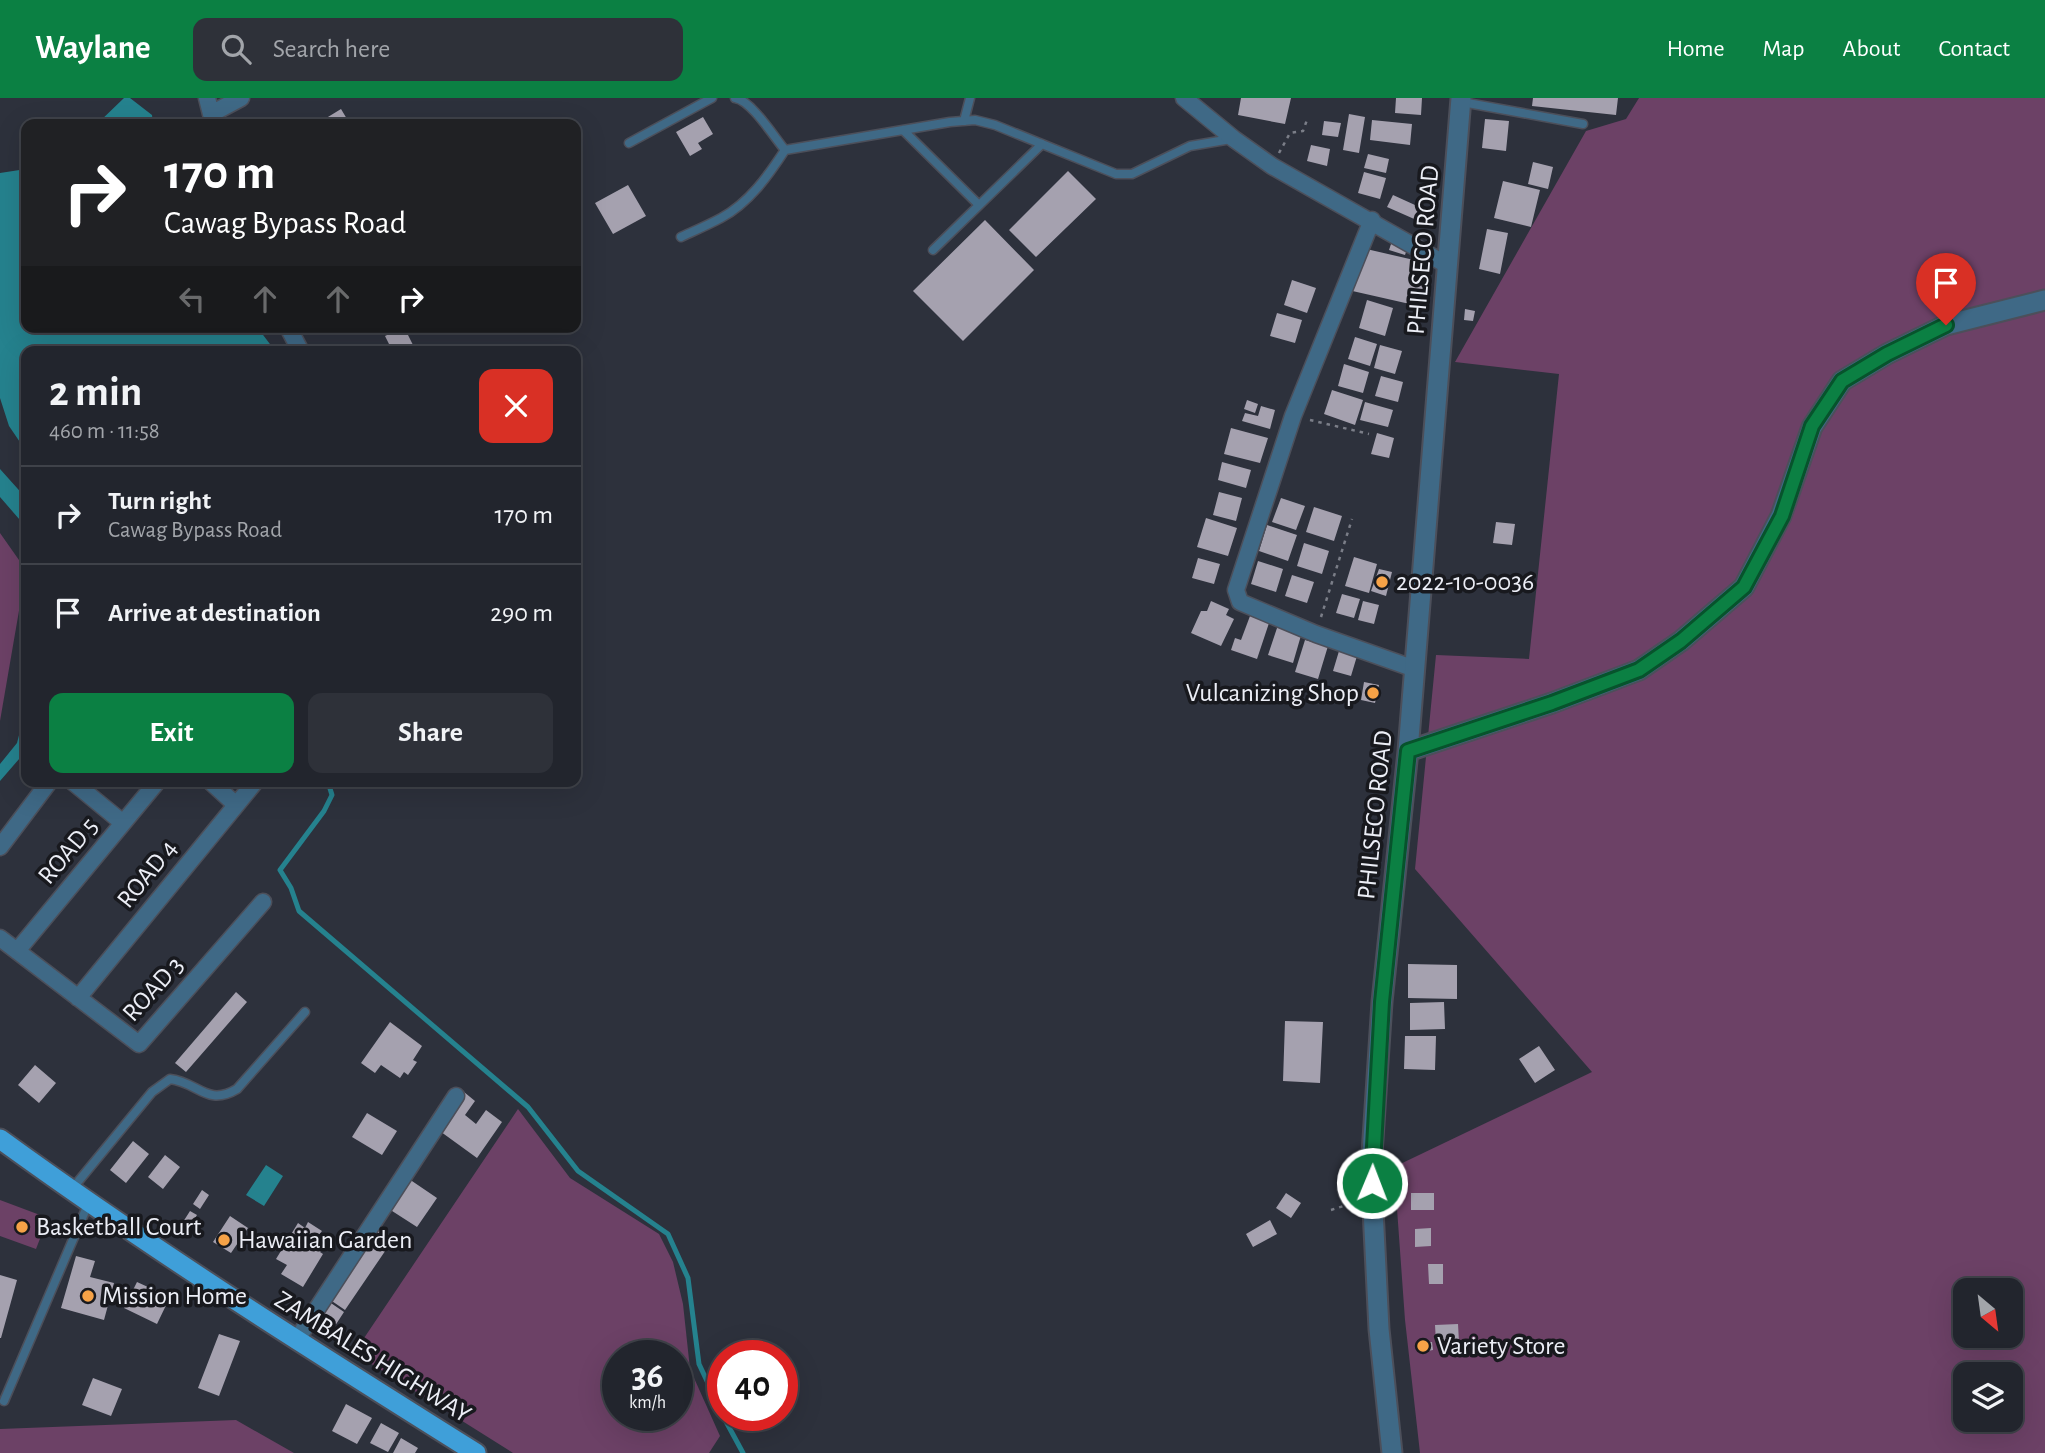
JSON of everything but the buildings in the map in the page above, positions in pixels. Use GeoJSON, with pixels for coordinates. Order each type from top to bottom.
{"type":"FeatureCollection","features":[{"type":"Feature","properties":{"kind":"main road","name":"ZAMBALES HIGHWAY"},"geometry":{"type":"LineString","coordinates":[[0,1139],[296,1341],[477,1453]]}},
{"type":"Feature","properties":{"kind":"street"},"geometry":{"type":"LineString","coordinates":[[210,112],[242,98]]}},
{"type":"Feature","properties":{"kind":"street"},"geometry":{"type":"LineString","coordinates":[[1184,98],[1272,166],[1447,265]]}},
{"type":"Feature","properties":{"kind":"street","name":"PHILSECO ROAD"},"geometry":{"type":"LineString","coordinates":[[1392,1453],[1378,1329],[1371,1169],[1382,1002],[1408,751],[1461,100]]}},
{"type":"Feature","properties":{"kind":"street"},"geometry":{"type":"LineString","coordinates":[[1371,220],[1293,416],[1236,590],[1240,601],[1316,634],[1415,669]]}},
{"type":"Feature","properties":{"kind":"street"},"geometry":{"type":"LineString","coordinates":[[1408,751],[1552,703],[1639,670],[1681,641],[1744,587],[1782,516],[1812,426],[1842,381],[1887,354],[1946,325],[2045,300]]}},
{"type":"Feature","properties":{"kind":"street"},"geometry":{"type":"LineString","coordinates":[[0,847],[45,787]]}},
{"type":"Feature","properties":{"kind":"street"},"geometry":{"type":"LineString","coordinates":[[78,787],[123,824]]}},
{"type":"Feature","properties":{"kind":"street","name":"ROAD 5"},"geometry":{"type":"LineString","coordinates":[[17,951],[154,787]]}},
{"type":"Feature","properties":{"kind":"street"},"geometry":{"type":"LineString","coordinates":[[216,787],[235,804]]}},
{"type":"Feature","properties":{"kind":"street","name":"ROAD 4"},"geometry":{"type":"LineString","coordinates":[[78,999],[250,787]]}},
{"type":"Feature","properties":{"kind":"street","name":"ROAD 3"},"geometry":{"type":"LineString","coordinates":[[0,938],[139,1044],[263,902]]}},
{"type":"Feature","properties":{"kind":"street"},"geometry":{"type":"LineString","coordinates":[[296,1341],[456,1096]]}},
{"type":"Feature","properties":{"kind":"lane"},"geometry":{"type":"LineString","coordinates":[[629,143],[712,98]]}},
{"type":"Feature","properties":{"kind":"lane"},"geometry":{"type":"LineString","coordinates":[[735,98],[750,106],[785,150]]}},
{"type":"Feature","properties":{"kind":"lane"},"geometry":{"type":"LineString","coordinates":[[964,121],[970,98]]}},
{"type":"Feature","properties":{"kind":"lane"},"geometry":{"type":"LineString","coordinates":[[1461,100],[1583,124]]}},
{"type":"Feature","properties":{"kind":"lane"},"geometry":{"type":"LineString","coordinates":[[681,237],[723,218],[740,205],[765,181],[785,150],[975,120],[995,125],[1116,174],[1132,174],[1179,150],[1234,139]]}},
{"type":"Feature","properties":{"kind":"lane"},"geometry":{"type":"LineString","coordinates":[[903,130],[979,205]]}},
{"type":"Feature","properties":{"kind":"lane"},"geometry":{"type":"LineString","coordinates":[[933,250],[1042,144]]}},
{"type":"Feature","properties":{"kind":"lane"},"geometry":{"type":"LineString","coordinates":[[72,1189],[152,1092],[170,1079],[181,1080],[208,1095],[229,1094],[237,1089],[305,1012]]}},
{"type":"Feature","properties":{"kind":"lane"},"geometry":{"type":"LineString","coordinates":[[4,1401],[89,1202]]}},
{"type":"Feature","properties":{"kind":"path"},"geometry":{"type":"LineString","coordinates":[[1272,166],[1290,133],[1303,131],[1308,117]]}},
{"type":"Feature","properties":{"kind":"path"},"geometry":{"type":"LineString","coordinates":[[1293,416],[1369,434]]}},
{"type":"Feature","properties":{"kind":"path"},"geometry":{"type":"LineString","coordinates":[[1316,634],[1352,519]]}},
{"type":"Feature","properties":{"kind":"path"},"geometry":{"type":"LineString","coordinates":[[1331,1210],[1373,1197]]}},
{"type":"Feature","properties":{"kind":"shaded area"},"geometry":{"type":"Polygon","coordinates":[[[1639,98],[2045,98],[2045,1453],[1420,1453],[1405,1320],[1394,1167],[1592,1072],[1415,869],[1436,655],[1529,659],[1559,374],[1455,362],[1586,131],[1626,119],[1639,98]]]}},
{"type":"Feature","properties":{"kind":"shaded area"},"geometry":{"type":"Polygon","coordinates":[[[0,533],[21,563],[21,599],[0,721],[0,533]]]}},
{"type":"Feature","properties":{"kind":"shaded area"},"geometry":{"type":"Polygon","coordinates":[[[518,1109],[570,1178],[659,1234],[673,1262],[683,1304],[687,1340],[602,1340],[602,1431],[693,1431],[693,1376],[707,1407],[707,1431],[718,1431],[720,1436],[709,1453],[513,1453],[354,1353],[518,1109]]]}},
{"type":"Feature","properties":{"kind":"shaded area","name":"Basketball Court"},"geometry":{"type":"Polygon","coordinates":[[[0,1200],[48,1218],[36,1249],[0,1236],[0,1200]]]}},
{"type":"Feature","properties":{"kind":"shaded area"},"geometry":{"type":"Polygon","coordinates":[[[236,1420],[294,1453],[0,1453],[0,1429],[236,1420]]]}},
{"type":"Feature","properties":{"kind":"water"},"geometry":{"type":"Polygon","coordinates":[[[124,98],[130,98],[152,115],[152,119],[102,119],[124,98]]]}},
{"type":"Feature","properties":{"kind":"water"},"geometry":{"type":"Polygon","coordinates":[[[21,170],[21,333],[262,333],[271,346],[21,346],[21,444],[9,426],[0,398],[0,173],[21,170]]]}},
{"type":"Feature","properties":{"kind":"water"},"geometry":{"type":"Polygon","coordinates":[[[0,469],[21,492],[21,521],[0,497],[0,469]]]}},
{"type":"Feature","properties":{"kind":"water"},"geometry":{"type":"Polygon","coordinates":[[[21,727],[21,757],[0,781],[0,764],[17,743],[21,727]]]}},
{"type":"Feature","properties":{"kind":"water"},"geometry":{"type":"Polygon","coordinates":[[[266,1165],[283,1176],[264,1206],[246,1195],[266,1165]]]}},
{"type":"Feature","properties":{"kind":"waterway"},"geometry":{"type":"LineString","coordinates":[[330,787],[332,795],[324,811],[280,870],[291,888],[299,911],[528,1107],[578,1171],[668,1234],[688,1278],[699,1364],[707,1381]]}},
{"type":"Feature","properties":{"kind":"waterway"},"geometry":{"type":"LineString","coordinates":[[731,1431],[743,1453]]}},
{"type":"Feature","properties":{"kind":"place","name":"2022-10-0036"},"geometry":{"type":"Point","coordinates":[1382,582]}},
{"type":"Feature","properties":{"kind":"place","name":"Vulcanizing Shop"},"geometry":{"type":"Point","coordinates":[1373,693]}},
{"type":"Feature","properties":{"kind":"place","name":"Basketball Court"},"geometry":{"type":"Point","coordinates":[22,1227]}},
{"type":"Feature","properties":{"kind":"place","name":"Hawaiian Garden"},"geometry":{"type":"Point","coordinates":[224,1240]}},
{"type":"Feature","properties":{"kind":"place","name":"Mission Home"},"geometry":{"type":"Point","coordinates":[88,1296]}},
{"type":"Feature","properties":{"kind":"place","name":"Variety Store"},"geometry":{"type":"Point","coordinates":[1423,1346]}},
{"type":"Feature","properties":{"kind":"route"},"geometry":{"type":"LineString","coordinates":[[1372,1183],[1382,1002],[1408,751],[1552,703],[1639,670],[1681,641],[1744,587],[1782,516],[1812,426],[1842,381],[1887,354],[1946,325]]}}]}
